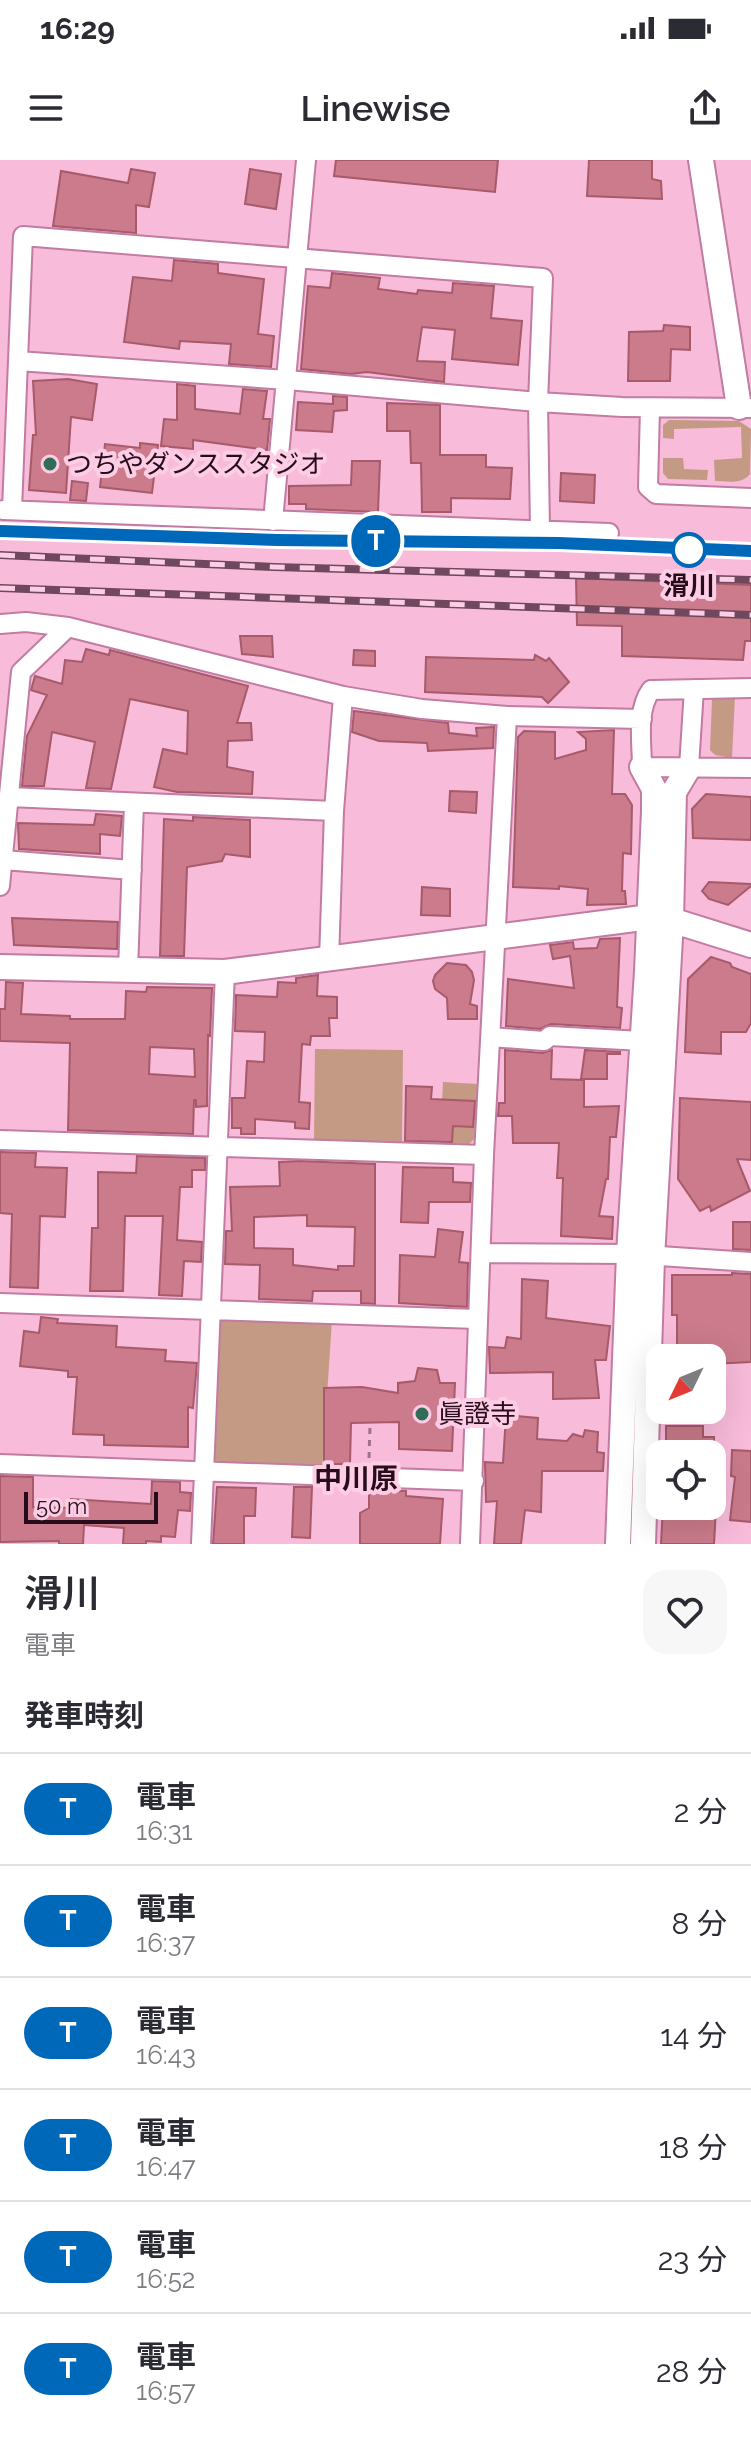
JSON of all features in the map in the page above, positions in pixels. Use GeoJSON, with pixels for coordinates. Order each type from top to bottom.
{"type":"FeatureCollection","features":[{"type":"Feature","properties":{"kind":"street"},"geometry":{"type":"LineString","coordinates":[[273,521],[306,160]]}},
{"type":"Feature","properties":{"kind":"street"},"geometry":{"type":"LineString","coordinates":[[18,361],[538,402],[650,408],[745,408],[701,160]]}},
{"type":"Feature","properties":{"kind":"street"},"geometry":{"type":"LineString","coordinates":[[540,530],[538,402],[543,278],[23,236],[18,361],[6,510],[609,533]]}},
{"type":"Feature","properties":{"kind":"street"},"geometry":{"type":"LineString","coordinates":[[650,408],[648,487],[656,494],[751,498]]}},
{"type":"Feature","properties":{"kind":"street"},"geometry":{"type":"LineString","coordinates":[[0,624],[26,622],[68,627],[343,696],[422,709],[507,716],[642,719]]}},
{"type":"Feature","properties":{"kind":"street"},"geometry":{"type":"LineString","coordinates":[[0,886],[21,672],[68,627]]}},
{"type":"Feature","properties":{"kind":"street"},"geometry":{"type":"LineString","coordinates":[[643,1544],[642,1041],[661,918],[654,789],[642,767],[643,701],[651,690],[751,688]]}},
{"type":"Feature","properties":{"kind":"street"},"geometry":{"type":"LineString","coordinates":[[618,1544],[641,1256],[661,918],[674,792],[689,767],[694,689]]}},
{"type":"Feature","properties":{"kind":"street"},"geometry":{"type":"LineString","coordinates":[[329,960],[334,811],[343,696]]}},
{"type":"Feature","properties":{"kind":"street"},"geometry":{"type":"LineString","coordinates":[[470,1544],[484,1155],[507,716]]}},
{"type":"Feature","properties":{"kind":"street"},"geometry":{"type":"LineString","coordinates":[[642,767],[751,768]]}},
{"type":"Feature","properties":{"kind":"street"},"geometry":{"type":"LineString","coordinates":[[9,797],[334,811]]}},
{"type":"Feature","properties":{"kind":"street"},"geometry":{"type":"LineString","coordinates":[[128,970],[134,803]]}},
{"type":"Feature","properties":{"kind":"street"},"geometry":{"type":"LineString","coordinates":[[3,860],[132,870]]}},
{"type":"Feature","properties":{"kind":"street"},"geometry":{"type":"LineString","coordinates":[[0,967],[225,972],[661,918],[751,945]]}},
{"type":"Feature","properties":{"kind":"street"},"geometry":{"type":"LineString","coordinates":[[201,1544],[225,972]]}},
{"type":"Feature","properties":{"kind":"street"},"geometry":{"type":"LineString","coordinates":[[491,1037],[544,1041],[550,1036],[642,1041]]}},
{"type":"Feature","properties":{"kind":"street"},"geometry":{"type":"LineString","coordinates":[[0,1140],[484,1155]]}},
{"type":"Feature","properties":{"kind":"street"},"geometry":{"type":"LineString","coordinates":[[482,1253],[751,1262]]}},
{"type":"Feature","properties":{"kind":"street"},"geometry":{"type":"LineString","coordinates":[[0,1303],[477,1319]]}},
{"type":"Feature","properties":{"kind":"street"},"geometry":{"type":"LineString","coordinates":[[0,1464],[474,1481]]}},
{"type":"Feature","properties":{"kind":"path"},"geometry":{"type":"LineString","coordinates":[[369,1478],[370,1425]]}},
{"type":"Feature","properties":{"kind":"shaded area"},"geometry":{"type":"Polygon","coordinates":[[[669,420],[739,421],[751,429],[750,474],[738,481],[715,481],[714,460],[742,458],[741,427],[674,429],[674,439],[663,438],[663,425],[669,420]]]}},
{"type":"Feature","properties":{"kind":"shaded area"},"geometry":{"type":"Polygon","coordinates":[[[663,458],[683,458],[684,469],[708,470],[707,480],[668,479],[663,473],[663,458]]]}},
{"type":"Feature","properties":{"kind":"shaded area"},"geometry":{"type":"Polygon","coordinates":[[[735,696],[732,758],[715,755],[710,750],[712,699],[735,696]]]}},
{"type":"Feature","properties":{"kind":"shaded area"},"geometry":{"type":"Polygon","coordinates":[[[315,1049],[403,1050],[402,1142],[314,1140],[315,1049]]]}},
{"type":"Feature","properties":{"kind":"shaded area"},"geometry":{"type":"Polygon","coordinates":[[[443,1082],[478,1084],[474,1139],[469,1144],[440,1143],[443,1082]]]}},
{"type":"Feature","properties":{"kind":"shaded area"},"geometry":{"type":"Polygon","coordinates":[[[224,1315],[332,1320],[322,1471],[220,1467],[210,1460],[216,1322],[224,1315]]]}},
{"type":"Feature","properties":{"kind":"building"},"geometry":{"type":"Polygon","coordinates":[[[336,160],[498,160],[495,192],[334,176],[336,160]]]}},
{"type":"Feature","properties":{"kind":"building"},"geometry":{"type":"Polygon","coordinates":[[[589,160],[652,160],[652,179],[661,181],[662,199],[587,196],[589,160]]]}},
{"type":"Feature","properties":{"kind":"building"},"geometry":{"type":"Polygon","coordinates":[[[131,169],[155,173],[149,207],[136,205],[136,233],[53,226],[61,171],[128,183],[131,169]]]}},
{"type":"Feature","properties":{"kind":"building"},"geometry":{"type":"Polygon","coordinates":[[[250,169],[281,174],[276,209],[245,204],[250,169]]]}},
{"type":"Feature","properties":{"kind":"building"},"geometry":{"type":"Polygon","coordinates":[[[174,260],[218,264],[218,273],[264,279],[258,334],[274,336],[271,367],[229,364],[231,344],[180,341],[179,349],[124,342],[133,277],[172,281],[174,260]]]}},
{"type":"Feature","properties":{"kind":"building"},"geometry":{"type":"Polygon","coordinates":[[[332,273],[380,278],[378,289],[417,294],[418,290],[452,293],[453,283],[494,286],[491,318],[522,321],[518,365],[452,359],[455,330],[422,327],[417,361],[445,362],[444,382],[367,372],[351,374],[301,369],[308,286],[330,288],[332,273]]]}},
{"type":"Feature","properties":{"kind":"building"},"geometry":{"type":"Polygon","coordinates":[[[664,325],[690,327],[690,350],[671,349],[670,381],[628,381],[629,332],[663,331],[664,325]]]}},
{"type":"Feature","properties":{"kind":"building"},"geometry":{"type":"Polygon","coordinates":[[[68,379],[97,384],[92,420],[71,417],[66,493],[29,490],[33,435],[36,435],[33,381],[68,379]]]}},
{"type":"Feature","properties":{"kind":"building"},"geometry":{"type":"Polygon","coordinates":[[[177,384],[195,386],[195,409],[240,414],[243,389],[267,391],[263,419],[270,419],[267,450],[193,440],[193,449],[161,446],[164,419],[177,420],[177,384]]]}},
{"type":"Feature","properties":{"kind":"building"},"geometry":{"type":"Polygon","coordinates":[[[333,396],[347,397],[347,410],[334,411],[332,432],[296,430],[298,402],[333,404],[333,396]]]}},
{"type":"Feature","properties":{"kind":"building"},"geometry":{"type":"Polygon","coordinates":[[[387,403],[440,405],[440,455],[486,455],[486,467],[512,468],[510,499],[451,498],[451,512],[422,512],[421,463],[411,463],[410,431],[387,431],[387,403]]]}},
{"type":"Feature","properties":{"kind":"building"},"geometry":{"type":"Polygon","coordinates":[[[140,443],[158,445],[152,493],[100,487],[105,444],[140,448],[140,443]]]}},
{"type":"Feature","properties":{"kind":"building"},"geometry":{"type":"Polygon","coordinates":[[[352,461],[380,461],[378,512],[306,509],[306,504],[289,504],[289,486],[351,485],[352,461]]]}},
{"type":"Feature","properties":{"kind":"building"},"geometry":{"type":"Polygon","coordinates":[[[561,473],[595,475],[594,503],[560,501],[561,473]]]}},
{"type":"Feature","properties":{"kind":"building"},"geometry":{"type":"Polygon","coordinates":[[[72,481],[88,483],[86,501],[70,500],[72,481]]]}},
{"type":"Feature","properties":{"kind":"building"},"geometry":{"type":"Polygon","coordinates":[[[576,578],[751,585],[751,641],[745,641],[743,660],[622,656],[622,626],[577,625],[576,578]]]}},
{"type":"Feature","properties":{"kind":"building"},"geometry":{"type":"Polygon","coordinates":[[[240,636],[272,636],[273,657],[242,654],[240,636]]]}},
{"type":"Feature","properties":{"kind":"building"},"geometry":{"type":"Polygon","coordinates":[[[86,649],[109,655],[110,650],[248,686],[237,723],[251,723],[252,740],[228,741],[227,767],[253,772],[252,794],[177,792],[154,787],[163,749],[187,754],[188,711],[130,699],[111,789],[86,788],[95,742],[52,732],[44,786],[22,786],[27,736],[47,695],[31,690],[35,676],[62,684],[65,660],[82,662],[86,649]]]}},
{"type":"Feature","properties":{"kind":"building"},"geometry":{"type":"Polygon","coordinates":[[[354,650],[375,651],[375,666],[353,665],[354,650]]]}},
{"type":"Feature","properties":{"kind":"building"},"geometry":{"type":"Polygon","coordinates":[[[535,655],[546,661],[549,658],[569,682],[548,703],[542,697],[425,692],[426,657],[534,660],[535,655]]]}},
{"type":"Feature","properties":{"kind":"building"},"geometry":{"type":"Polygon","coordinates":[[[354,711],[448,723],[449,733],[477,736],[476,728],[494,727],[493,748],[428,751],[427,743],[379,741],[352,732],[354,711]]]}},
{"type":"Feature","properties":{"kind":"building"},"geometry":{"type":"Polygon","coordinates":[[[614,730],[612,794],[625,794],[632,805],[631,854],[623,853],[622,891],[625,891],[626,904],[587,905],[588,889],[513,887],[518,737],[524,731],[555,732],[555,759],[586,750],[586,739],[578,732],[614,730]]]}},
{"type":"Feature","properties":{"kind":"building"},"geometry":{"type":"Polygon","coordinates":[[[450,791],[477,792],[476,813],[449,811],[450,791]]]}},
{"type":"Feature","properties":{"kind":"building"},"geometry":{"type":"Polygon","coordinates":[[[706,794],[751,797],[751,840],[693,838],[692,809],[706,794]]]}},
{"type":"Feature","properties":{"kind":"building"},"geometry":{"type":"Polygon","coordinates":[[[96,814],[122,816],[120,836],[100,834],[100,854],[19,849],[18,823],[94,825],[96,814]]]}},
{"type":"Feature","properties":{"kind":"building"},"geometry":{"type":"Polygon","coordinates":[[[193,817],[250,820],[250,857],[225,854],[222,861],[187,867],[184,956],[160,956],[164,819],[193,821],[193,817]]]}},
{"type":"Feature","properties":{"kind":"building"},"geometry":{"type":"Polygon","coordinates":[[[709,882],[751,886],[728,905],[709,899],[702,891],[709,882]]]}},
{"type":"Feature","properties":{"kind":"building"},"geometry":{"type":"Polygon","coordinates":[[[422,887],[450,889],[450,916],[421,915],[422,887]]]}},
{"type":"Feature","properties":{"kind":"building"},"geometry":{"type":"Polygon","coordinates":[[[12,918],[118,922],[117,949],[14,945],[12,918]]]}},
{"type":"Feature","properties":{"kind":"building"},"geometry":{"type":"Polygon","coordinates":[[[620,938],[617,1007],[622,1008],[620,1028],[551,1024],[540,1029],[506,1026],[508,979],[574,988],[570,956],[553,959],[550,945],[573,942],[574,949],[597,948],[600,939],[620,938]]]}},
{"type":"Feature","properties":{"kind":"building"},"geometry":{"type":"Polygon","coordinates":[[[711,957],[751,974],[751,1023],[746,1032],[721,1032],[721,1054],[685,1052],[688,979],[711,957]]]}},
{"type":"Feature","properties":{"kind":"building"},"geometry":{"type":"Polygon","coordinates":[[[447,963],[466,965],[472,972],[474,980],[470,1004],[477,1006],[477,1019],[448,1019],[447,998],[435,989],[433,981],[447,963]]]}},
{"type":"Feature","properties":{"kind":"building"},"geometry":{"type":"Polygon","coordinates":[[[318,975],[317,996],[337,997],[337,1018],[329,1018],[330,1036],[311,1036],[310,1045],[302,1044],[299,1102],[310,1103],[309,1129],[295,1128],[295,1122],[255,1119],[255,1134],[241,1134],[241,1128],[232,1128],[232,1098],[245,1098],[247,1061],[264,1062],[265,1032],[235,1031],[236,995],[277,997],[278,982],[296,983],[296,978],[318,975]]]}},
{"type":"Feature","properties":{"kind":"building"},"geometry":{"type":"Polygon","coordinates":[[[6,982],[23,983],[21,1014],[70,1016],[70,1019],[125,1019],[126,991],[146,992],[147,987],[212,988],[207,1106],[196,1107],[194,1100],[193,1134],[68,1130],[70,1043],[0,1041],[0,1009],[5,1009],[6,982]],[[150,1047],[149,1074],[195,1077],[194,1049],[150,1047]]]}},
{"type":"Feature","properties":{"kind":"building"},"geometry":{"type":"Polygon","coordinates":[[[505,1050],[543,1053],[552,1050],[551,1079],[584,1080],[584,1107],[619,1106],[616,1137],[610,1137],[608,1179],[599,1216],[613,1217],[612,1239],[561,1236],[563,1178],[557,1178],[559,1143],[513,1143],[512,1116],[498,1116],[499,1103],[505,1103],[505,1050]]]}},
{"type":"Feature","properties":{"kind":"building"},"geometry":{"type":"Polygon","coordinates":[[[585,1050],[620,1052],[607,1054],[607,1079],[581,1079],[585,1050]]]}},
{"type":"Feature","properties":{"kind":"building"},"geometry":{"type":"Polygon","coordinates":[[[406,1086],[432,1087],[431,1099],[475,1101],[473,1127],[453,1126],[452,1142],[405,1141],[406,1086]]]}},
{"type":"Feature","properties":{"kind":"building"},"geometry":{"type":"Polygon","coordinates":[[[680,1098],[751,1102],[751,1160],[737,1159],[750,1191],[711,1211],[710,1206],[700,1211],[678,1179],[680,1098]]]}},
{"type":"Feature","properties":{"kind":"building"},"geometry":{"type":"Polygon","coordinates":[[[0,1152],[36,1153],[35,1167],[67,1168],[65,1217],[40,1216],[38,1288],[10,1287],[12,1214],[0,1213],[0,1152]]]}},
{"type":"Feature","properties":{"kind":"building"},"geometry":{"type":"Polygon","coordinates":[[[137,1156],[205,1158],[205,1170],[192,1170],[192,1187],[180,1187],[177,1240],[202,1242],[201,1262],[184,1261],[182,1296],[159,1295],[163,1216],[125,1216],[123,1291],[90,1291],[92,1228],[98,1228],[98,1172],[136,1173],[137,1156]]]}},
{"type":"Feature","properties":{"kind":"building"},"geometry":{"type":"Polygon","coordinates":[[[279,1162],[375,1164],[375,1304],[361,1303],[361,1291],[313,1291],[312,1301],[259,1299],[260,1265],[225,1264],[226,1231],[232,1231],[230,1187],[280,1186],[279,1162]],[[307,1215],[254,1217],[254,1248],[293,1249],[293,1265],[338,1270],[338,1266],[354,1266],[355,1227],[307,1226],[307,1215]]]}},
{"type":"Feature","properties":{"kind":"building"},"geometry":{"type":"Polygon","coordinates":[[[403,1167],[453,1168],[453,1182],[471,1183],[470,1202],[429,1202],[428,1223],[401,1222],[403,1167]]]}},
{"type":"Feature","properties":{"kind":"building"},"geometry":{"type":"Polygon","coordinates":[[[733,1222],[751,1222],[751,1250],[733,1249],[733,1222]]]}},
{"type":"Feature","properties":{"kind":"building"},"geometry":{"type":"Polygon","coordinates":[[[438,1229],[463,1232],[459,1262],[468,1263],[467,1307],[399,1303],[400,1255],[435,1257],[438,1229]]]}},
{"type":"Feature","properties":{"kind":"building"},"geometry":{"type":"Polygon","coordinates":[[[751,1274],[751,1362],[726,1363],[726,1344],[677,1344],[677,1315],[672,1315],[672,1275],[751,1274]]]}},
{"type":"Feature","properties":{"kind":"building"},"geometry":{"type":"Polygon","coordinates":[[[522,1279],[548,1281],[546,1318],[610,1326],[606,1360],[595,1360],[599,1398],[553,1399],[553,1372],[490,1373],[489,1347],[505,1348],[507,1337],[521,1339],[522,1279]]]}},
{"type":"Feature","properties":{"kind":"building"},"geometry":{"type":"Polygon","coordinates":[[[41,1317],[58,1319],[57,1323],[117,1326],[116,1347],[166,1350],[165,1361],[197,1363],[193,1408],[188,1407],[188,1447],[104,1445],[104,1435],[73,1434],[77,1377],[68,1377],[68,1371],[20,1366],[24,1331],[39,1333],[41,1317]]]}},
{"type":"Feature","properties":{"kind":"building"},"geometry":{"type":"Polygon","coordinates":[[[418,1368],[437,1370],[440,1383],[455,1383],[452,1451],[399,1449],[399,1422],[351,1423],[350,1464],[324,1464],[324,1388],[362,1387],[398,1393],[398,1383],[415,1381],[418,1368]]]}},
{"type":"Feature","properties":{"kind":"building"},"geometry":{"type":"Polygon","coordinates":[[[506,1415],[538,1418],[537,1439],[567,1441],[573,1434],[583,1437],[585,1430],[598,1432],[597,1452],[604,1453],[603,1471],[542,1471],[541,1512],[525,1510],[521,1544],[494,1544],[497,1501],[486,1502],[485,1462],[503,1463],[506,1415]]]}},
{"type":"Feature","properties":{"kind":"building"},"geometry":{"type":"Polygon","coordinates":[[[666,1426],[703,1426],[703,1437],[714,1437],[714,1440],[666,1440],[666,1426]]]}},
{"type":"Feature","properties":{"kind":"building"},"geometry":{"type":"Polygon","coordinates":[[[732,1450],[751,1451],[751,1522],[730,1520],[735,1477],[731,1476],[732,1450]]]}},
{"type":"Feature","properties":{"kind":"building"},"geometry":{"type":"Polygon","coordinates":[[[0,1476],[33,1477],[33,1507],[71,1508],[71,1499],[151,1504],[152,1481],[180,1482],[180,1492],[191,1493],[190,1511],[178,1510],[175,1537],[161,1536],[161,1542],[123,1544],[124,1528],[84,1525],[83,1544],[59,1544],[59,1541],[0,1542],[0,1476]]]}},
{"type":"Feature","properties":{"kind":"building"},"geometry":{"type":"Polygon","coordinates":[[[217,1487],[256,1488],[255,1516],[244,1516],[244,1544],[213,1544],[217,1487]]]}},
{"type":"Feature","properties":{"kind":"building"},"geometry":{"type":"Polygon","coordinates":[[[294,1487],[312,1487],[310,1538],[292,1537],[294,1487]]]}},
{"type":"Feature","properties":{"kind":"building"},"geometry":{"type":"Polygon","coordinates":[[[369,1490],[406,1491],[406,1496],[443,1499],[440,1544],[360,1544],[360,1513],[369,1508],[369,1490]]]}},
{"type":"Feature","properties":{"kind":"building"},"geometry":{"type":"Polygon","coordinates":[[[662,1520],[715,1520],[714,1544],[661,1544],[662,1520]]]}},
{"type":"Feature","properties":{"kind":"railway"},"geometry":{"type":"LineString","coordinates":[[0,530],[277,540],[559,543],[751,551]]}},
{"type":"Feature","properties":{"kind":"railway"},"geometry":{"type":"LineString","coordinates":[[0,555],[274,567],[751,580]]}},
{"type":"Feature","properties":{"kind":"railway"},"geometry":{"type":"LineString","coordinates":[[0,588],[751,615]]}},
{"type":"Feature","properties":{"kind":"train","name":"T"},"geometry":{"type":"LineString","coordinates":[[0,531],[277,540],[559,543],[751,551]]}},
{"type":"Feature","properties":{"kind":"place","name":"つちやダンススタジオ"},"geometry":{"type":"Point","coordinates":[50,464]}},
{"type":"Feature","properties":{"kind":"place","name":"滑川"},"geometry":{"type":"Point","coordinates":[689,550]}},
{"type":"Feature","properties":{"kind":"place","name":"眞證寺"},"geometry":{"type":"Point","coordinates":[422,1414]}},
{"type":"Feature","properties":{"kind":"district","name":"中川原"},"geometry":{"type":"Point","coordinates":[356,1478]}}]}
